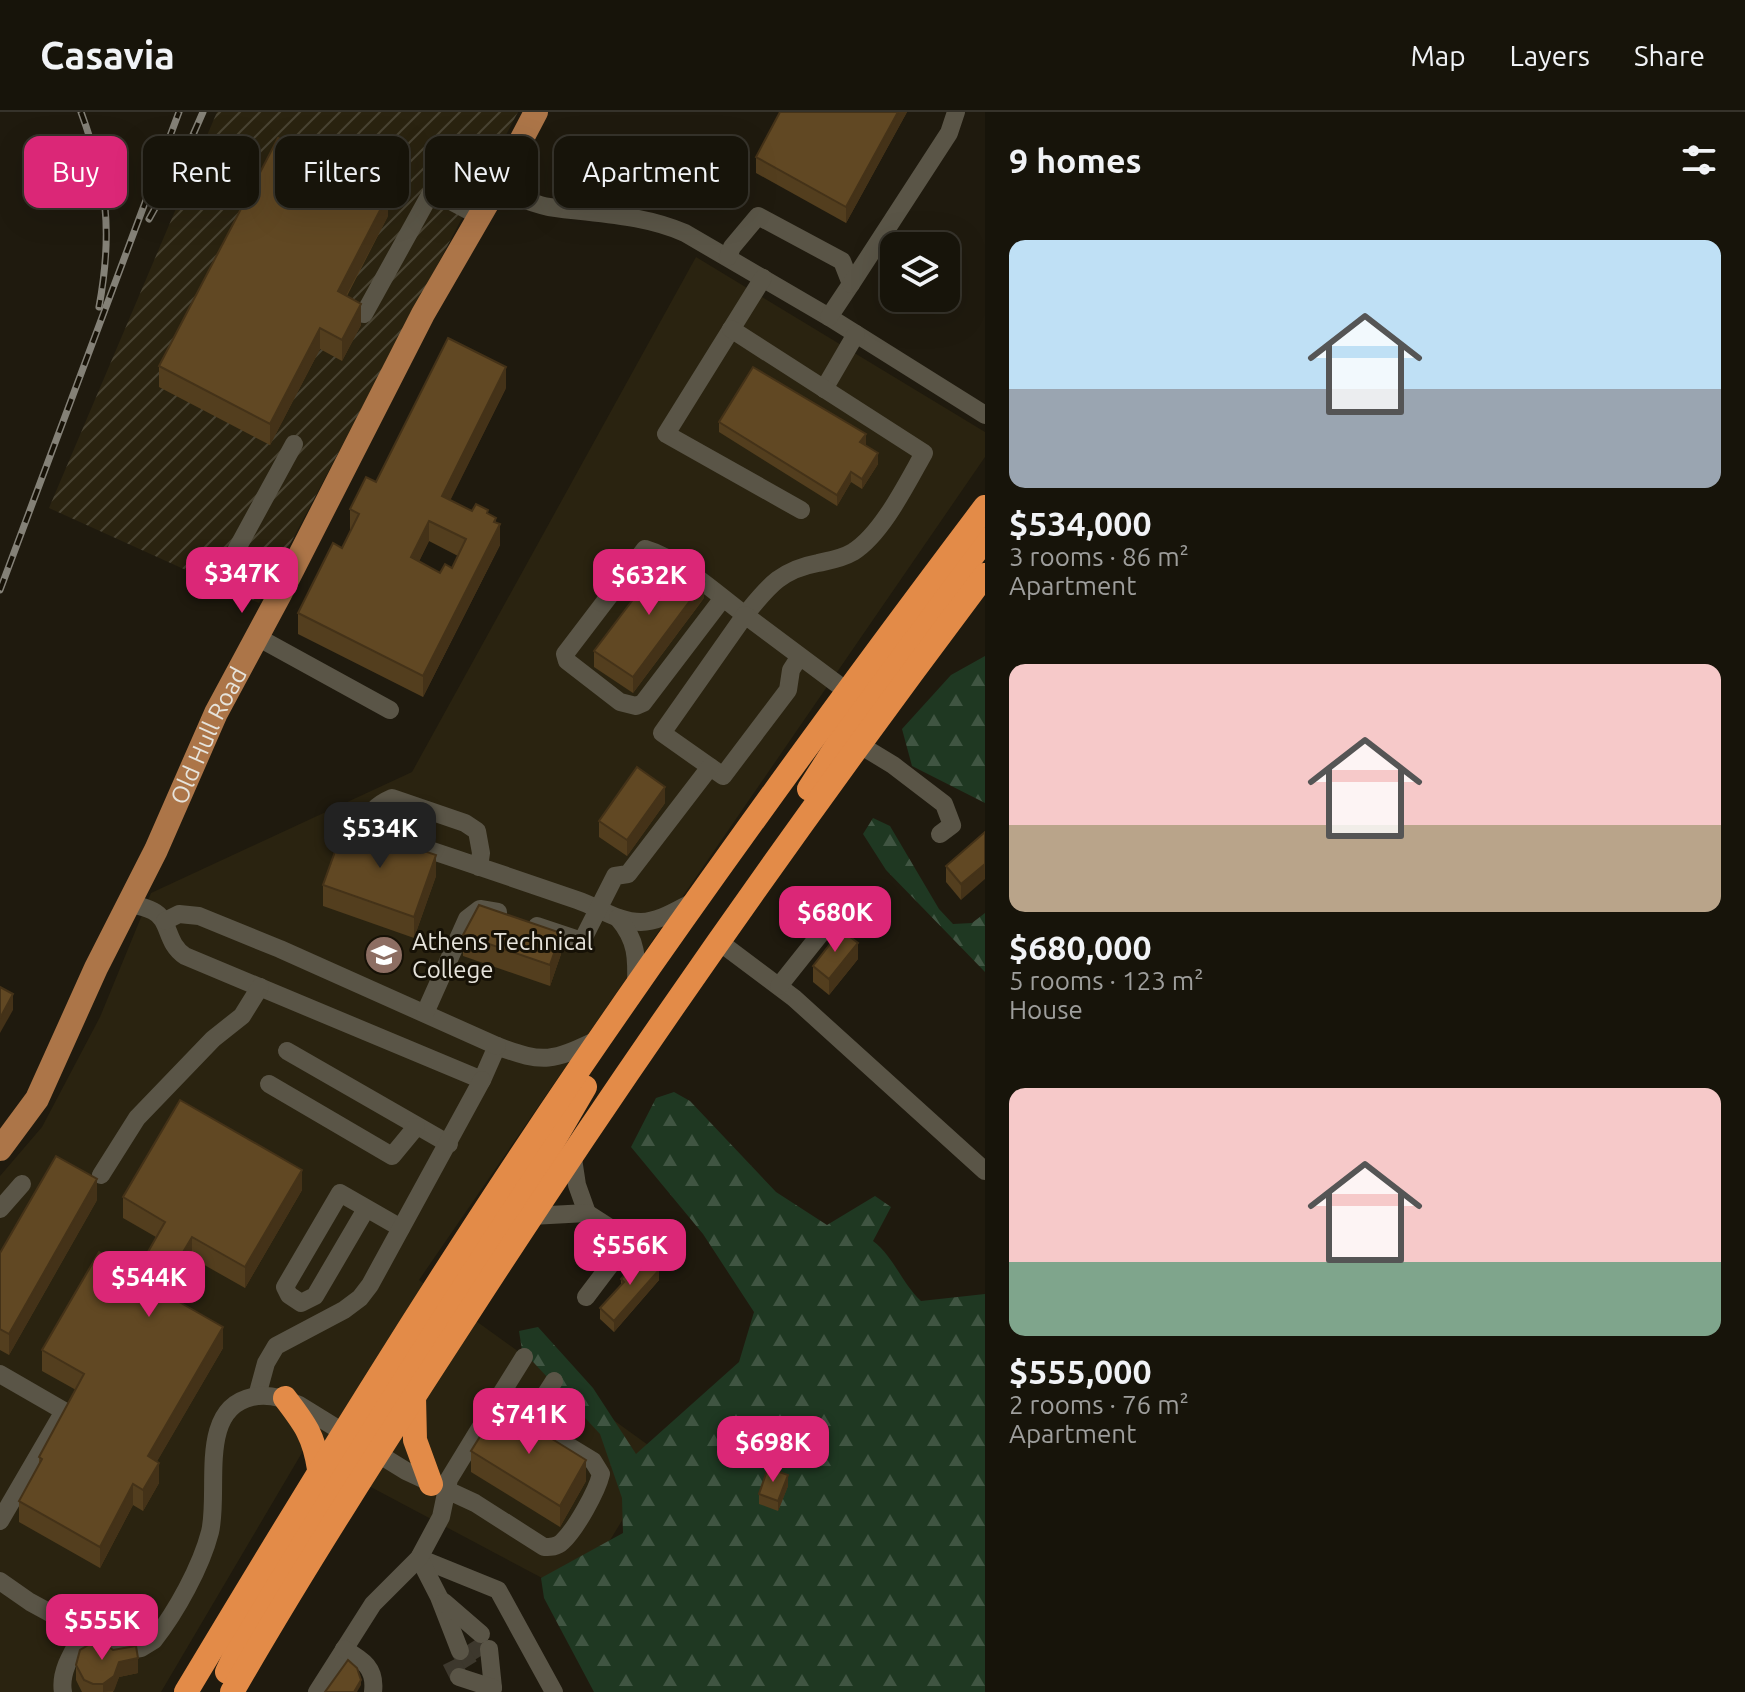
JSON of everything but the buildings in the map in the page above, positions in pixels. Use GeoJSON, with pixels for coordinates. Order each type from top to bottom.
{"type":"FeatureCollection","features":[{"type":"Feature","properties":{"kind":"highway"},"geometry":{"type":"LineString","coordinates":[[232,1692],[360,1443],[599,1039],[696,901],[985,507]]}},
{"type":"Feature","properties":{"kind":"highway"},"geometry":{"type":"LineString","coordinates":[[784,850],[804,798],[860,710],[985,539]]}},
{"type":"Feature","properties":{"kind":"highway"},"geometry":{"type":"LineString","coordinates":[[186,1692],[319,1469],[360,1443],[414,1397],[572,1152],[718,941],[985,575]]}},
{"type":"Feature","properties":{"kind":"highway"},"geometry":{"type":"LineString","coordinates":[[219,1692],[255,1612],[288,1555],[533,1176],[605,1054],[616,1015]]}},
{"type":"Feature","properties":{"kind":"highway"},"geometry":{"type":"LineString","coordinates":[[414,1397],[415,1440],[439,1488]]}},
{"type":"Feature","properties":{"kind":"highway"},"geometry":{"type":"LineString","coordinates":[[285,1398],[309,1430],[315,1443],[319,1469]]}},
{"type":"Feature","properties":{"kind":"main road","name":"Old Hull Road"},"geometry":{"type":"LineString","coordinates":[[523,136],[536,112]]}},
{"type":"Feature","properties":{"kind":"main road","name":"Old Hull Road"},"geometry":{"type":"LineString","coordinates":[[0,1149],[37,1099],[128,903],[156,850],[216,713],[423,314],[484,208]]}},
{"type":"Feature","properties":{"kind":"street"},"geometry":{"type":"LineString","coordinates":[[829,317],[949,133],[956,112]]}},
{"type":"Feature","properties":{"kind":"street"},"geometry":{"type":"LineString","coordinates":[[364,314],[432,191],[479,216]]}},
{"type":"Feature","properties":{"kind":"street"},"geometry":{"type":"LineString","coordinates":[[538,204],[669,226],[829,317],[985,415]]}},
{"type":"Feature","properties":{"kind":"street"},"geometry":{"type":"LineString","coordinates":[[728,257],[732,247],[758,216],[842,261],[851,284]]}},
{"type":"Feature","properties":{"kind":"street"},"geometry":{"type":"LineString","coordinates":[[763,278],[666,434],[801,510]]}},
{"type":"Feature","properties":{"kind":"street"},"geometry":{"type":"LineString","coordinates":[[731,329],[924,453],[868,540],[840,559],[794,570],[774,580],[745,615],[662,733],[723,776],[788,690],[791,670],[800,656]]}},
{"type":"Feature","properties":{"kind":"street"},"geometry":{"type":"LineString","coordinates":[[824,389],[856,334]]}},
{"type":"Feature","properties":{"kind":"street"},"geometry":{"type":"LineString","coordinates":[[283,588],[248,578],[227,567],[294,444]]}},
{"type":"Feature","properties":{"kind":"street"},"geometry":{"type":"LineString","coordinates":[[723,598],[643,703],[636,706],[620,702],[567,661],[565,654],[645,549],[658,553],[723,598],[848,692]]}},
{"type":"Feature","properties":{"kind":"street"},"geometry":{"type":"LineString","coordinates":[[257,637],[390,710]]}},
{"type":"Feature","properties":{"kind":"street"},"geometry":{"type":"LineString","coordinates":[[860,745],[893,765],[944,804],[952,825],[940,834]]}},
{"type":"Feature","properties":{"kind":"street"},"geometry":{"type":"LineString","coordinates":[[425,1013],[460,932],[473,912],[490,909],[582,941],[615,876],[628,874],[710,767]]}},
{"type":"Feature","properties":{"kind":"street"},"geometry":{"type":"LineString","coordinates":[[479,867],[481,853],[477,831],[465,823],[392,798],[377,804],[369,816],[366,829],[479,867],[598,907],[618,918],[628,929],[636,946],[636,987]]}},
{"type":"Feature","properties":{"kind":"street"},"geometry":{"type":"LineString","coordinates":[[618,918],[642,922],[696,901]]}},
{"type":"Feature","properties":{"kind":"street"},"geometry":{"type":"LineString","coordinates":[[128,903],[154,911],[165,921],[167,934],[176,951],[482,1080]]}},
{"type":"Feature","properties":{"kind":"street"},"geometry":{"type":"LineString","coordinates":[[165,921],[179,914],[199,916],[525,1057],[554,1058],[599,1039]]}},
{"type":"Feature","properties":{"kind":"street"},"geometry":{"type":"LineString","coordinates":[[779,986],[822,932]]}},
{"type":"Feature","properties":{"kind":"street"},"geometry":{"type":"LineString","coordinates":[[718,941],[779,986],[985,1171]]}},
{"type":"Feature","properties":{"kind":"street"},"geometry":{"type":"LineString","coordinates":[[101,1175],[137,1118],[213,1039],[242,1016],[260,987]]}},
{"type":"Feature","properties":{"kind":"street"},"geometry":{"type":"LineString","coordinates":[[257,1396],[266,1363],[276,1346],[344,1310],[360,1298],[449,1144],[497,1046]]}},
{"type":"Feature","properties":{"kind":"street"},"geometry":{"type":"LineString","coordinates":[[287,1051],[449,1144]]}},
{"type":"Feature","properties":{"kind":"street"},"geometry":{"type":"LineString","coordinates":[[269,1084],[392,1156],[416,1127]]}},
{"type":"Feature","properties":{"kind":"street"},"geometry":{"type":"LineString","coordinates":[[572,1152],[577,1185],[587,1213]]}},
{"type":"Feature","properties":{"kind":"street"},"geometry":{"type":"LineString","coordinates":[[0,1209],[22,1184]]}},
{"type":"Feature","properties":{"kind":"street"},"geometry":{"type":"LineString","coordinates":[[366,1209],[318,1292],[301,1303],[289,1295],[285,1287],[340,1193],[401,1228]]}},
{"type":"Feature","properties":{"kind":"street"},"geometry":{"type":"LineString","coordinates":[[531,1216],[587,1213],[629,1240],[586,1297]]}},
{"type":"Feature","properties":{"kind":"street"},"geometry":{"type":"LineString","coordinates":[[439,1488],[449,1479],[524,1357]]}},
{"type":"Feature","properties":{"kind":"street"},"geometry":{"type":"LineString","coordinates":[[0,1374],[64,1411],[0,1521]]}},
{"type":"Feature","properties":{"kind":"street"},"geometry":{"type":"LineString","coordinates":[[528,1422],[554,1381]]}},
{"type":"Feature","properties":{"kind":"street"},"geometry":{"type":"LineString","coordinates":[[0,1581],[30,1602],[111,1646],[128,1650],[141,1648],[154,1640],[204,1553],[211,1527],[220,1421],[231,1407],[243,1399],[257,1396],[285,1398],[439,1488],[475,1503],[544,1547],[555,1547],[564,1541],[598,1487],[601,1474],[593,1461],[496,1402]]}},
{"type":"Feature","properties":{"kind":"street"},"geometry":{"type":"LineString","coordinates":[[323,1686],[373,1604],[419,1558],[441,1517],[439,1488]]}},
{"type":"Feature","properties":{"kind":"street"},"geometry":{"type":"LineString","coordinates":[[419,1558],[470,1655],[494,1690]]}},
{"type":"Feature","properties":{"kind":"street"},"geometry":{"type":"LineString","coordinates":[[419,1558],[498,1590],[554,1692]]}},
{"type":"Feature","properties":{"kind":"street"},"geometry":{"type":"LineString","coordinates":[[439,1597],[470,1655],[494,1690]]}},
{"type":"Feature","properties":{"kind":"street"},"geometry":{"type":"LineString","coordinates":[[63,1692],[61,1684],[68,1661],[85,1630]]}},
{"type":"Feature","properties":{"kind":"street"},"geometry":{"type":"LineString","coordinates":[[344,1649],[364,1660],[372,1672],[373,1692]]}},
{"type":"Feature","properties":{"kind":"shaded area"},"geometry":{"type":"Polygon","coordinates":[[[217,112],[518,112],[505,136],[425,136],[425,208],[467,208],[259,603],[49,508],[176,208],[259,208],[259,136],[207,136],[217,112]]]}},
{"type":"Feature","properties":{"kind":"shaded area","name":"Athens Technical College"},"geometry":{"type":"Polygon","coordinates":[[[696,257],[985,432],[985,457],[419,1280],[662,1455],[576,1596],[303,1451],[161,1692],[0,1692],[0,1176],[42,1127],[100,1017],[151,893],[412,772],[696,257]]]}},
{"type":"Feature","properties":{"kind":"green space"},"geometry":{"type":"Polygon","coordinates":[[[985,656],[985,803],[912,766],[902,729],[951,675],[985,656]]]}},
{"type":"Feature","properties":{"kind":"green space"},"geometry":{"type":"Polygon","coordinates":[[[873,818],[890,826],[939,909],[953,924],[972,923],[985,913],[985,972],[886,870],[863,834],[873,818]]]}},
{"type":"Feature","properties":{"kind":"green space"},"geometry":{"type":"Polygon","coordinates":[[[674,1092],[690,1101],[776,1192],[827,1225],[875,1196],[891,1207],[873,1241],[887,1254],[921,1301],[985,1294],[985,1692],[594,1692],[544,1598],[541,1578],[623,1533],[622,1498],[600,1434],[522,1350],[519,1331],[538,1327],[593,1388],[636,1454],[739,1362],[754,1312],[703,1234],[631,1147],[656,1098],[674,1092]]]}},
{"type":"Feature","properties":{"kind":"tunnel"},"geometry":{"type":"LineString","coordinates":[[472,1642],[481,1656]]}},
{"type":"Feature","properties":{"kind":"tunnel"},"geometry":{"type":"LineString","coordinates":[[460,1651],[469,1666]]}},
{"type":"Feature","properties":{"kind":"tunnel"},"geometry":{"type":"LineString","coordinates":[[451,1661],[459,1677]]}},
{"type":"Feature","properties":{"kind":"railway"},"geometry":{"type":"LineString","coordinates":[[81,112],[97,162],[105,208],[106,254],[99,307]]}},
{"type":"Feature","properties":{"kind":"railway"},"geometry":{"type":"LineString","coordinates":[[0,590],[179,112]]}},
{"type":"Feature","properties":{"kind":"railway"},"geometry":{"type":"LineString","coordinates":[[149,219],[182,160],[203,112]]}},
{"type":"Feature","properties":{"kind":"place","name":"Athens Technical College"},"geometry":{"type":"Point","coordinates":[384,955]}}]}
